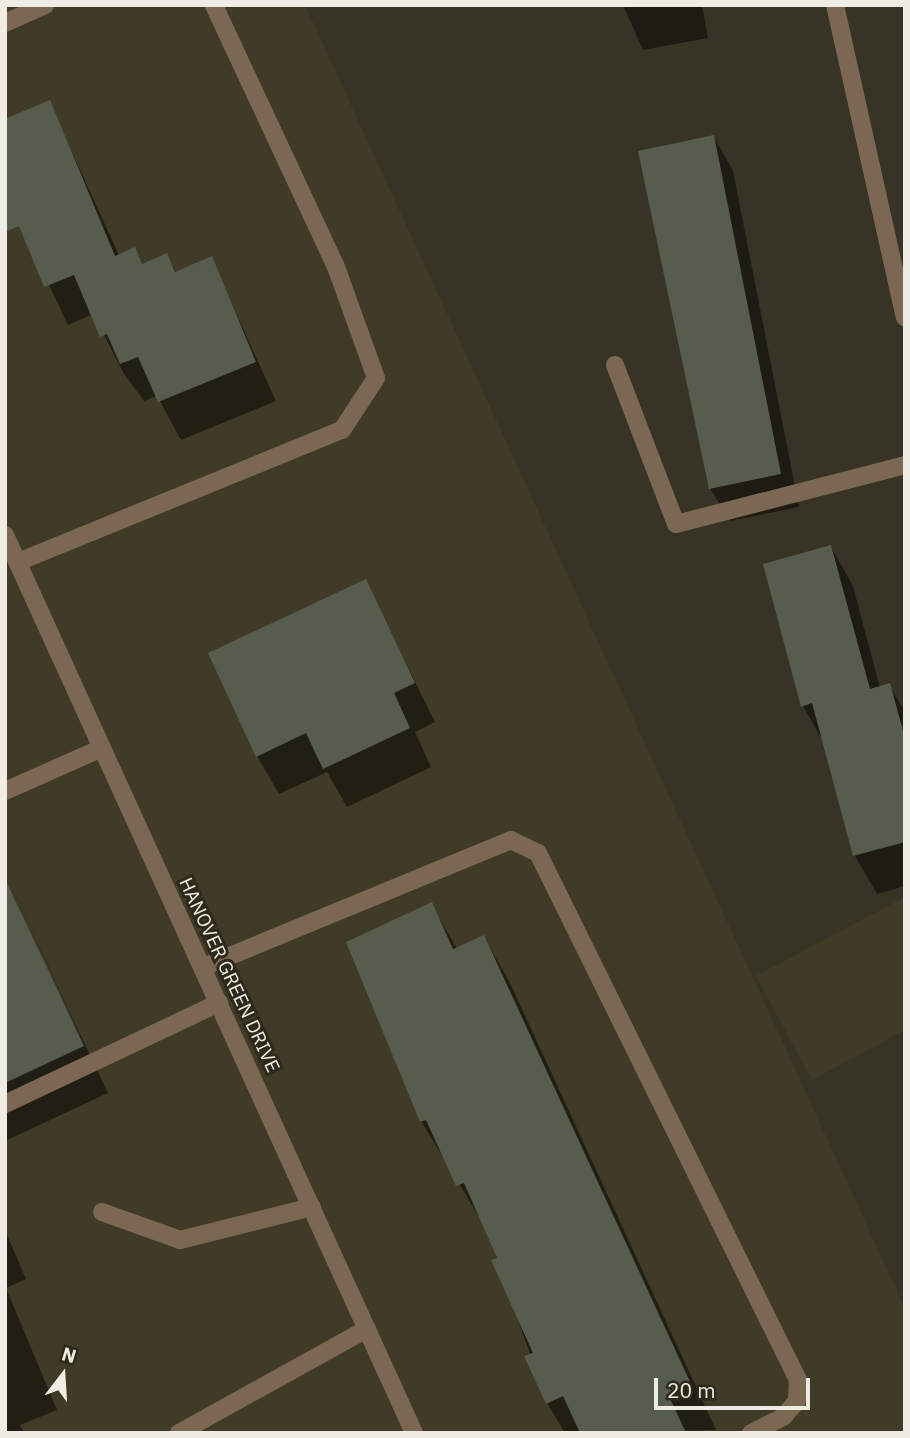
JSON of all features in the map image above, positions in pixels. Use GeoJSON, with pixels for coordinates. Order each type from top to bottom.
{"type":"FeatureCollection","features":[{"type":"Feature","properties":{"kind":"street"},"geometry":{"type":"LineString","coordinates":[[5,23],[45,5]]}},
{"type":"Feature","properties":{"kind":"street"},"geometry":{"type":"LineString","coordinates":[[18,562],[342,430],[376,378],[336,267],[214,5]]}},
{"type":"Feature","properties":{"kind":"street"},"geometry":{"type":"LineString","coordinates":[[835,5],[905,317]]}},
{"type":"Feature","properties":{"kind":"street"},"geometry":{"type":"LineString","coordinates":[[615,365],[676,524],[905,465]]}},
{"type":"Feature","properties":{"kind":"street","name":"HANOVER GREEN DRIVE"},"geometry":{"type":"LineString","coordinates":[[5,535],[414,1433]]}},
{"type":"Feature","properties":{"kind":"street"},"geometry":{"type":"LineString","coordinates":[[5,791],[102,748]]}},
{"type":"Feature","properties":{"kind":"street"},"geometry":{"type":"LineString","coordinates":[[203,967],[510,840],[532,848],[798,1380],[797,1401],[783,1417],[751,1433]]}},
{"type":"Feature","properties":{"kind":"street"},"geometry":{"type":"LineString","coordinates":[[5,1104],[219,1003]]}},
{"type":"Feature","properties":{"kind":"street"},"geometry":{"type":"LineString","coordinates":[[102,1212],[180,1240],[312,1207]]}},
{"type":"Feature","properties":{"kind":"street"},"geometry":{"type":"LineString","coordinates":[[179,1433],[367,1329]]}},
{"type":"Feature","properties":{"kind":"shaded area"},"geometry":{"type":"Polygon","coordinates":[[[5,5],[305,5],[905,1308],[905,1433],[5,1433],[5,5]]]}},
{"type":"Feature","properties":{"kind":"shaded area"},"geometry":{"type":"Polygon","coordinates":[[[905,897],[905,1030],[812,1080],[756,976],[905,897]]]}},
{"type":"Feature","properties":{"kind":"building"},"geometry":{"type":"Polygon","coordinates":[[[50,100],[115,256],[135,247],[142,264],[167,253],[175,272],[212,256],[256,362],[158,402],[138,357],[120,364],[107,334],[100,337],[74,275],[44,287],[19,226],[5,232],[5,119],[50,100]]]}},
{"type":"Feature","properties":{"kind":"building"},"geometry":{"type":"Polygon","coordinates":[[[714,135],[781,474],[709,489],[638,151],[714,135]]]}},
{"type":"Feature","properties":{"kind":"building"},"geometry":{"type":"Polygon","coordinates":[[[831,545],[870,689],[890,683],[905,738],[905,842],[853,856],[812,703],[801,707],[763,564],[831,545]]]}},
{"type":"Feature","properties":{"kind":"building"},"geometry":{"type":"Polygon","coordinates":[[[366,579],[415,683],[394,693],[410,728],[323,769],[306,733],[256,757],[208,653],[366,579]]]}},
{"type":"Feature","properties":{"kind":"building"},"geometry":{"type":"Polygon","coordinates":[[[5,879],[84,1046],[5,1083],[5,879]]]}},
{"type":"Feature","properties":{"kind":"building"},"geometry":{"type":"Polygon","coordinates":[[[432,902],[453,949],[484,935],[691,1384],[668,1394],[686,1433],[580,1433],[563,1396],[546,1404],[524,1356],[533,1353],[491,1260],[497,1258],[464,1183],[456,1186],[426,1120],[420,1122],[346,942],[432,902]]]}}]}
